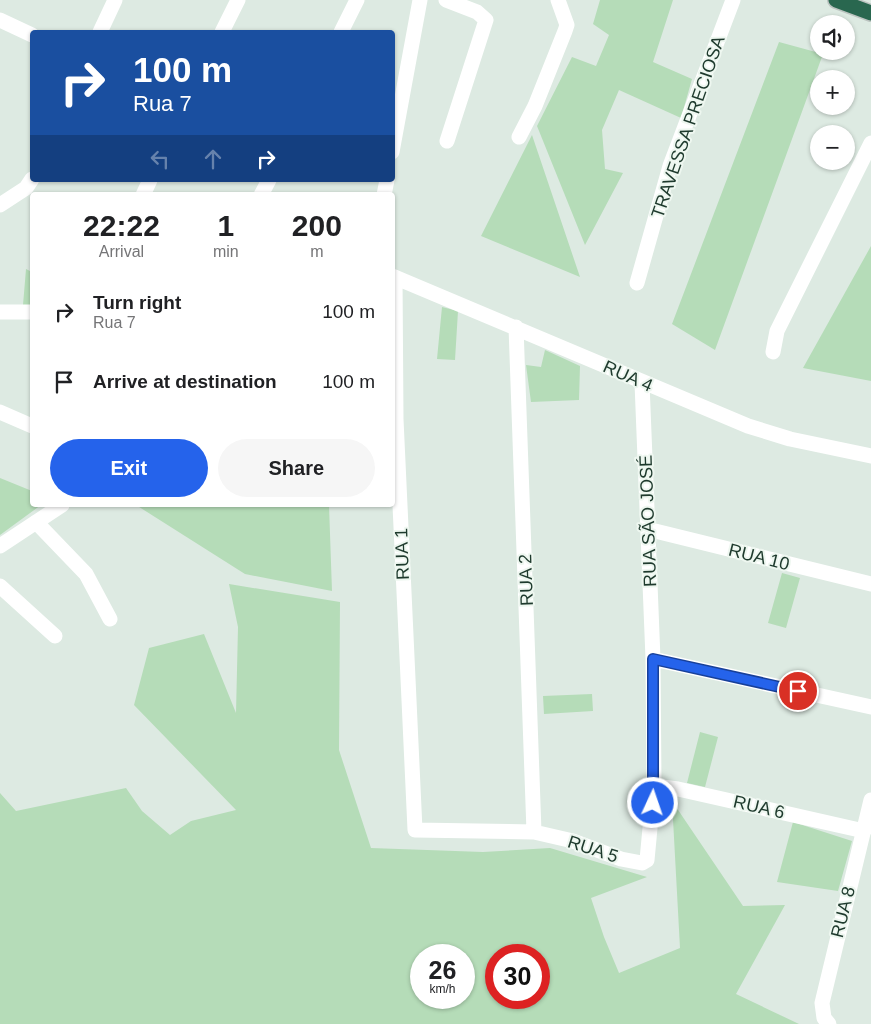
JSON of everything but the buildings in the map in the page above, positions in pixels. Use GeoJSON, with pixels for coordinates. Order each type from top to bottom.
{"type":"FeatureCollection","features":[{"type":"Feature","properties":{"kind":"highway"},"geometry":{"type":"LineString","coordinates":[[836,0],[871,13]]}},
{"type":"Feature","properties":{"kind":"street"},"geometry":{"type":"LineString","coordinates":[[101,30],[115,0]]}},
{"type":"Feature","properties":{"kind":"street"},"geometry":{"type":"LineString","coordinates":[[223,30],[238,0]]}},
{"type":"Feature","properties":{"kind":"street"},"geometry":{"type":"LineString","coordinates":[[342,30],[357,0]]}},
{"type":"Feature","properties":{"kind":"street"},"geometry":{"type":"LineString","coordinates":[[395,136],[420,0]]}},
{"type":"Feature","properties":{"kind":"street"},"geometry":{"type":"LineString","coordinates":[[446,0],[483,16],[486,20],[447,140]]}},
{"type":"Feature","properties":{"kind":"street"},"geometry":{"type":"LineString","coordinates":[[519,137],[535,106],[565,32],[566,25],[558,0]]}},
{"type":"Feature","properties":{"kind":"street","name":"TRAVESSA PRECIOSA"},"geometry":{"type":"LineString","coordinates":[[637,283],[670,166],[733,0]]}},
{"type":"Feature","properties":{"kind":"street"},"geometry":{"type":"LineString","coordinates":[[0,20],[30,34]]}},
{"type":"Feature","properties":{"kind":"street"},"geometry":{"type":"LineString","coordinates":[[774,352],[777,331],[871,143]]}},
{"type":"Feature","properties":{"kind":"street"},"geometry":{"type":"LineString","coordinates":[[0,205],[26,188],[30,182]]}},
{"type":"Feature","properties":{"kind":"street","name":"RUA 4"},"geometry":{"type":"LineString","coordinates":[[395,276],[642,383],[748,426],[790,439],[871,456]]}},
{"type":"Feature","properties":{"kind":"street"},"geometry":{"type":"LineString","coordinates":[[0,312],[30,312]]}},
{"type":"Feature","properties":{"kind":"street","name":"RUA 2"},"geometry":{"type":"LineString","coordinates":[[516,327],[534,832]]}},
{"type":"Feature","properties":{"kind":"street","name":"RUA 1"},"geometry":{"type":"LineString","coordinates":[[395,348],[396,419],[415,830],[534,832]]}},
{"type":"Feature","properties":{"kind":"street","name":"RUA SÃO JOSÉ"},"geometry":{"type":"LineString","coordinates":[[642,383],[653,659],[654,786],[649,856]]}},
{"type":"Feature","properties":{"kind":"street"},"geometry":{"type":"LineString","coordinates":[[0,412],[30,425]]}},
{"type":"Feature","properties":{"kind":"street"},"geometry":{"type":"LineString","coordinates":[[0,546],[59,507]]}},
{"type":"Feature","properties":{"kind":"street"},"geometry":{"type":"LineString","coordinates":[[36,522],[86,574],[110,619]]}},
{"type":"Feature","properties":{"kind":"street","name":"RUA 10"},"geometry":{"type":"LineString","coordinates":[[647,529],[871,584]]}},
{"type":"Feature","properties":{"kind":"street"},"geometry":{"type":"LineString","coordinates":[[0,586],[55,636]]}},
{"type":"Feature","properties":{"kind":"street"},"geometry":{"type":"LineString","coordinates":[[653,659],[871,707]]}},
{"type":"Feature","properties":{"kind":"street","name":"RUA 6"},"geometry":{"type":"LineString","coordinates":[[654,786],[678,789],[864,831]]}},
{"type":"Feature","properties":{"kind":"street","name":"RUA 8"},"geometry":{"type":"LineString","coordinates":[[829,1024],[824,1018],[822,1003],[871,800]]}},
{"type":"Feature","properties":{"kind":"street","name":"RUA 5"},"geometry":{"type":"LineString","coordinates":[[534,832],[573,841],[633,861],[644,863],[649,856]]}},
{"type":"Feature","properties":{"kind":"green space"},"geometry":{"type":"Polygon","coordinates":[[[600,0],[673,0],[653,62],[692,79],[681,118],[619,90],[602,130],[605,169],[623,173],[585,245],[537,126],[572,57],[596,66],[609,35],[593,24],[600,0]]]}},
{"type":"Feature","properties":{"kind":"green space"},"geometry":{"type":"Polygon","coordinates":[[[779,42],[810,50],[810,60],[821,60],[817,70],[810,70],[810,90],[715,350],[672,324],[779,42]]]}},
{"type":"Feature","properties":{"kind":"green space"},"geometry":{"type":"Polygon","coordinates":[[[532,135],[580,277],[481,236],[532,135]]]}},
{"type":"Feature","properties":{"kind":"green space"},"geometry":{"type":"Polygon","coordinates":[[[871,246],[871,381],[803,368],[871,246]]]}},
{"type":"Feature","properties":{"kind":"green space"},"geometry":{"type":"Polygon","coordinates":[[[26,269],[30,271],[30,307],[23,305],[26,269]]]}},
{"type":"Feature","properties":{"kind":"green space"},"geometry":{"type":"Polygon","coordinates":[[[442,307],[458,311],[455,360],[437,359],[442,307]]]}},
{"type":"Feature","properties":{"kind":"green space"},"geometry":{"type":"Polygon","coordinates":[[[545,350],[580,366],[579,400],[531,402],[526,365],[541,367],[545,350]]]}},
{"type":"Feature","properties":{"kind":"green space"},"geometry":{"type":"Polygon","coordinates":[[[0,478],[30,490],[30,507],[38,507],[0,535],[0,478]]]}},
{"type":"Feature","properties":{"kind":"green space"},"geometry":{"type":"Polygon","coordinates":[[[139,507],[329,507],[332,591],[245,574],[139,507]]]}},
{"type":"Feature","properties":{"kind":"green space"},"geometry":{"type":"Polygon","coordinates":[[[782,573],[800,578],[786,628],[768,623],[782,573]]]}},
{"type":"Feature","properties":{"kind":"green space"},"geometry":{"type":"Polygon","coordinates":[[[229,584],[340,602],[339,750],[371,848],[483,852],[550,848],[647,877],[591,898],[619,973],[680,948],[672,801],[743,906],[785,905],[736,994],[799,1024],[0,1024],[0,793],[16,811],[126,788],[142,811],[170,835],[191,821],[236,810],[134,705],[149,648],[204,634],[236,713],[238,627],[229,584]]]}},
{"type":"Feature","properties":{"kind":"green space"},"geometry":{"type":"Polygon","coordinates":[[[592,694],[593,711],[544,714],[543,696],[592,694]]]}},
{"type":"Feature","properties":{"kind":"green space"},"geometry":{"type":"Polygon","coordinates":[[[700,732],[718,737],[705,787],[687,783],[700,732]]]}},
{"type":"Feature","properties":{"kind":"green space"},"geometry":{"type":"Polygon","coordinates":[[[793,822],[852,841],[838,891],[777,882],[793,822]]]}},
{"type":"Feature","properties":{"kind":"route"},"geometry":{"type":"LineString","coordinates":[[653,803],[653,659],[798,691]]}}]}
